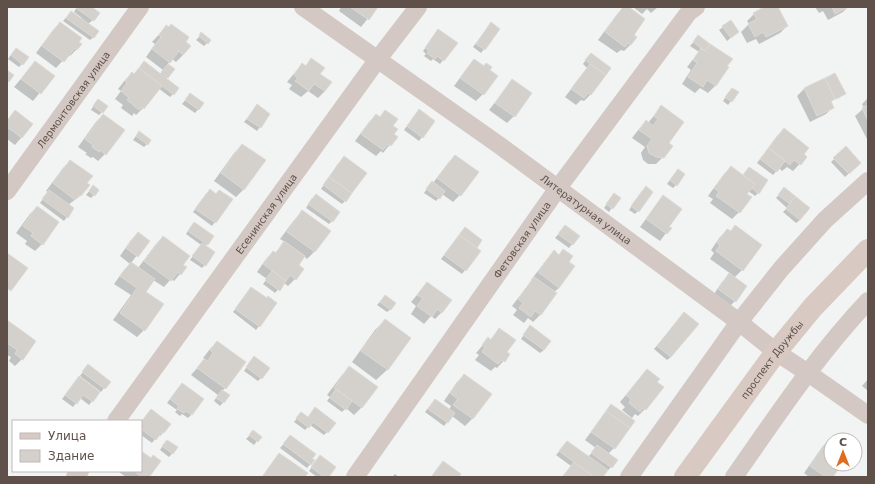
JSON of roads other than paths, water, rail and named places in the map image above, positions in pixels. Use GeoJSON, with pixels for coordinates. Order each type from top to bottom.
{"type":"FeatureCollection","features":[{"type":"Feature","properties":{"kind":"main road","name":"проспект Дружбы"},"geometry":{"type":"LineString","coordinates":[[685,477],[776,352],[813,307],[868,250]]}},
{"type":"Feature","properties":{"kind":"street","name":"Лермонтовская улица"},"geometry":{"type":"LineString","coordinates":[[7,191],[140,7]]}},
{"type":"Feature","properties":{"kind":"street","name":"Литературная улица"},"geometry":{"type":"LineString","coordinates":[[303,7],[558,188],[739,322],[776,352],[868,415]]}},
{"type":"Feature","properties":{"kind":"street","name":"Есенинская улица"},"geometry":{"type":"LineString","coordinates":[[117,420],[378,59],[418,7]]}},
{"type":"Feature","properties":{"kind":"street","name":"Фетовская улица"},"geometry":{"type":"LineString","coordinates":[[355,477],[558,188],[689,12],[696,7]]}},
{"type":"Feature","properties":{"kind":"street"},"geometry":{"type":"LineString","coordinates":[[629,477],[739,322],[781,270],[825,220],[868,181]]}},
{"type":"Feature","properties":{"kind":"street"},"geometry":{"type":"LineString","coordinates":[[734,477],[808,373],[850,320],[868,301]]}}]}
